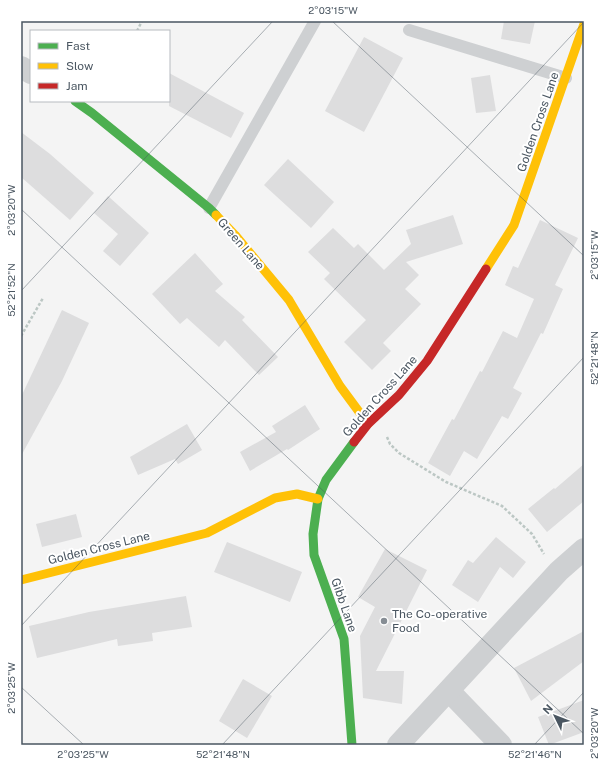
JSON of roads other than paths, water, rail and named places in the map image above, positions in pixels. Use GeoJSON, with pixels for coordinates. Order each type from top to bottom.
{"type":"FeatureCollection","features":[{"type":"Feature","properties":{"kind":"main road","name":"Golden Cross Lane"},"geometry":{"type":"LineString","coordinates":[[21,580],[207,533],[275,498],[297,494],[318,499],[326,480],[368,424],[399,395],[427,361],[514,225],[584,24]]}},
{"type":"Feature","properties":{"kind":"main road","name":"Green Lane"},"geometry":{"type":"LineString","coordinates":[[76,102],[209,208],[235,235],[289,300],[340,386],[368,424]]}},
{"type":"Feature","properties":{"kind":"main road","name":"Gibb Lane"},"geometry":{"type":"LineString","coordinates":[[318,499],[313,534],[314,555],[344,639],[352,745]]}},
{"type":"Feature","properties":{"kind":"street"},"geometry":{"type":"LineString","coordinates":[[21,67],[30,72]]}},
{"type":"Feature","properties":{"kind":"street"},"geometry":{"type":"LineString","coordinates":[[398,745],[558,571],[584,549]]}},
{"type":"Feature","properties":{"kind":"street"},"geometry":{"type":"LineString","coordinates":[[449,691],[501,745]]}},
{"type":"Feature","properties":{"kind":"lane"},"geometry":{"type":"LineString","coordinates":[[209,208],[315,21]]}},
{"type":"Feature","properties":{"kind":"lane"},"geometry":{"type":"LineString","coordinates":[[408,30],[566,78]]}},
{"type":"Feature","properties":{"kind":"place","name":"The Co-operative Food"},"geometry":{"type":"Point","coordinates":[384,621]}}]}
